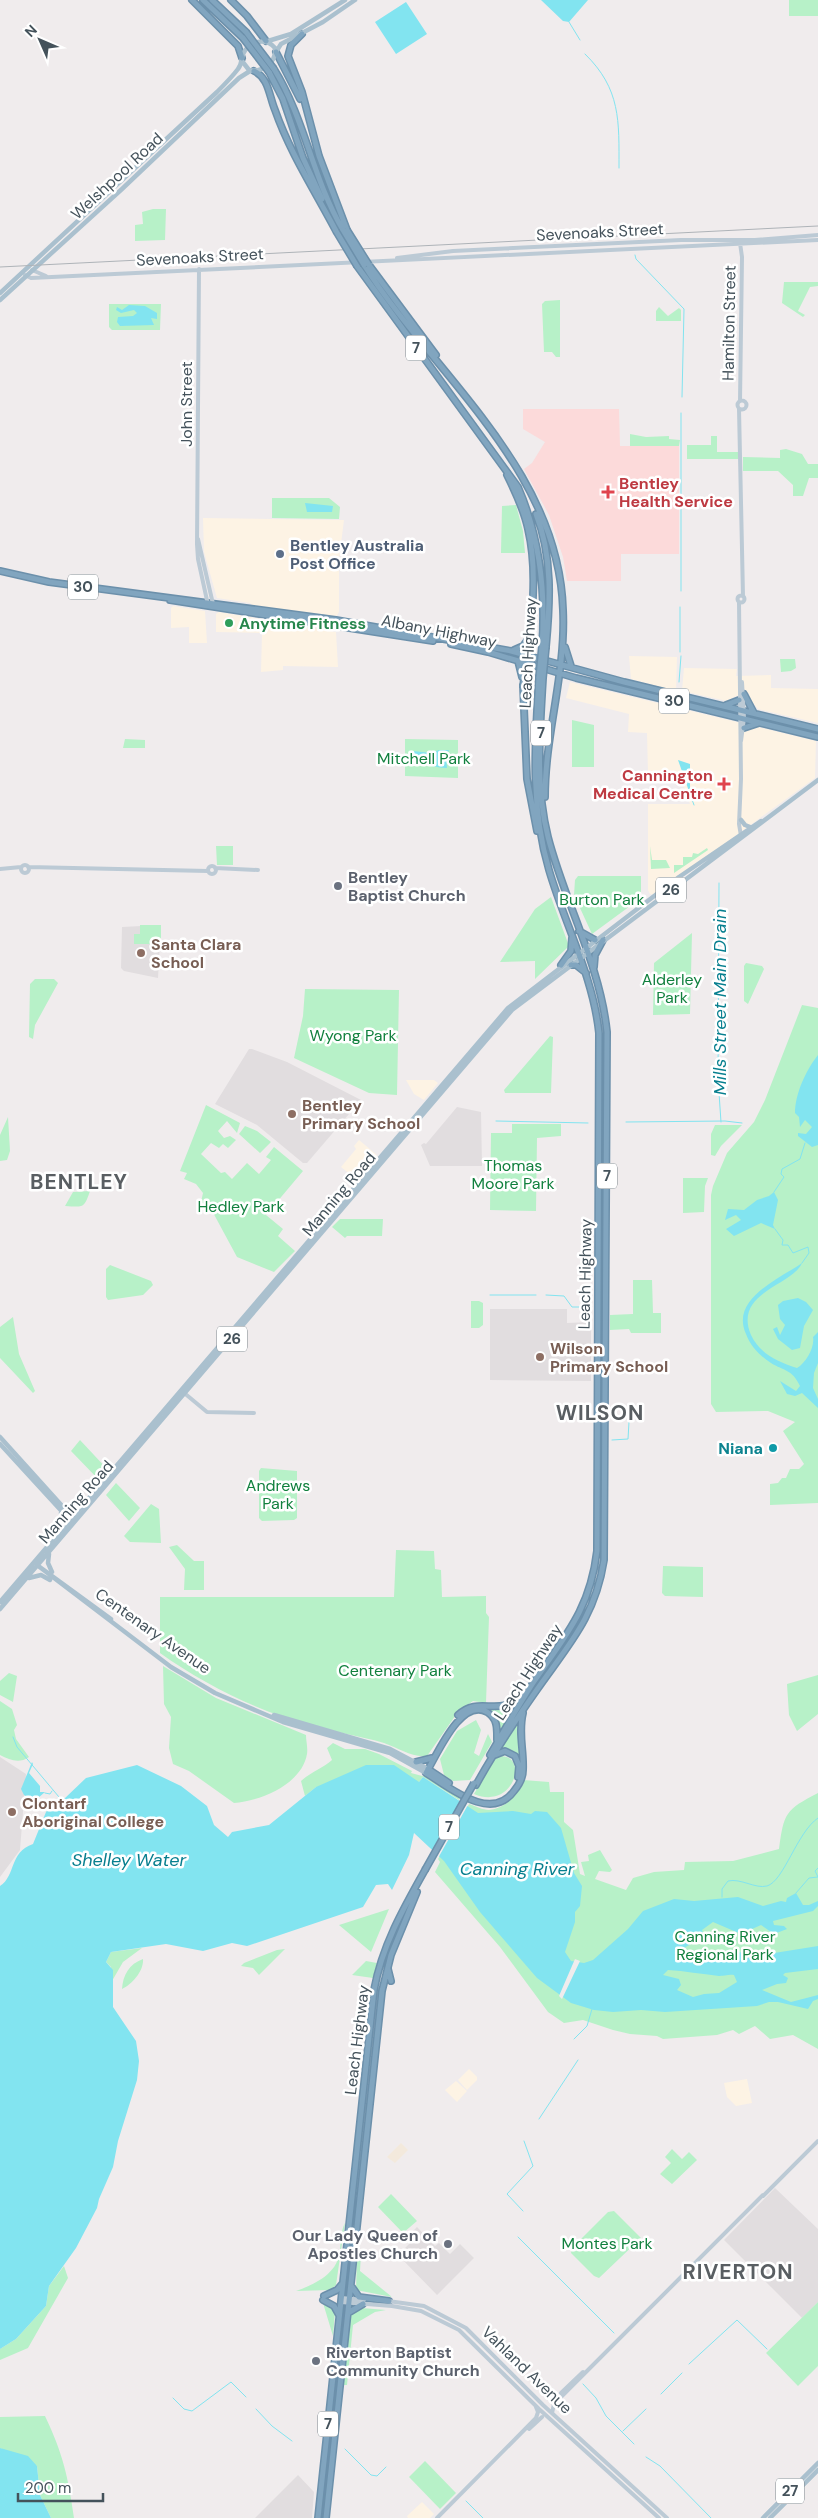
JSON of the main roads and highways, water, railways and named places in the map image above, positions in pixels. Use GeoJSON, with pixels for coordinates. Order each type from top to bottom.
{"type":"FeatureCollection","features":[{"type":"Feature","properties":{"kind":"highway"},"geometry":{"type":"LineString","coordinates":[[192,0],[235,43],[242,59]]}},
{"type":"Feature","properties":{"kind":"highway","name":"7"},"geometry":{"type":"LineString","coordinates":[[203,0],[243,38],[271,71],[304,158],[332,223]]}},
{"type":"Feature","properties":{"kind":"highway","name":"7"},"geometry":{"type":"LineString","coordinates":[[212,0],[246,32],[292,107],[323,192],[366,265],[396,310],[493,433],[519,472],[538,519],[548,566],[549,615],[544,646]]}},
{"type":"Feature","properties":{"kind":"highway"},"geometry":{"type":"LineString","coordinates":[[231,0],[247,16],[266,41]]}},
{"type":"Feature","properties":{"kind":"highway"},"geometry":{"type":"LineString","coordinates":[[302,34],[291,45],[288,56],[302,92],[312,132]]}},
{"type":"Feature","properties":{"kind":"highway"},"geometry":{"type":"LineString","coordinates":[[276,52],[297,90],[345,230]]}},
{"type":"Feature","properties":{"kind":"highway","name":"7"},"geometry":{"type":"LineString","coordinates":[[253,71],[260,74],[266,82],[277,117],[300,166],[332,223]]}},
{"type":"Feature","properties":{"kind":"highway","name":"Leach Highway"},"geometry":{"type":"LineString","coordinates":[[318,2518],[374,1990],[383,1955],[390,1936],[496,1743],[531,1686],[578,1619],[592,1579],[597,1550],[600,1096],[598,1027],[595,1004],[549,869],[538,824],[534,781],[544,646],[544,596],[536,541],[520,492],[500,461],[357,266],[332,223]]}},
{"type":"Feature","properties":{"kind":"highway"},"geometry":{"type":"LineString","coordinates":[[366,265],[373,271],[493,433]]}},
{"type":"Feature","properties":{"kind":"highway"},"geometry":{"type":"LineString","coordinates":[[373,271],[396,310]]}},
{"type":"Feature","properties":{"kind":"highway"},"geometry":{"type":"LineString","coordinates":[[500,461],[521,504],[530,538],[533,578],[523,687],[525,756],[534,820],[549,869]]}},
{"type":"Feature","properties":{"kind":"highway"},"geometry":{"type":"LineString","coordinates":[[519,472],[553,547],[562,592],[564,637],[562,664],[545,782],[545,823]]}},
{"type":"Feature","properties":{"kind":"highway","name":"Albany Highway"},"geometry":{"type":"LineString","coordinates":[[0,571],[49,582],[167,599],[180,598],[211,605],[432,641],[518,660],[576,678],[818,737]]}},
{"type":"Feature","properties":{"kind":"highway","name":"Albany Highway"},"geometry":{"type":"LineString","coordinates":[[211,605],[392,629],[527,654],[624,682],[818,729]]}},
{"type":"Feature","properties":{"kind":"highway"},"geometry":{"type":"LineString","coordinates":[[564,637],[571,666]]}},
{"type":"Feature","properties":{"kind":"highway"},"geometry":{"type":"LineString","coordinates":[[511,651],[523,646],[528,638]]}},
{"type":"Feature","properties":{"kind":"highway"},"geometry":{"type":"LineString","coordinates":[[518,660],[523,687]]}},
{"type":"Feature","properties":{"kind":"highway","name":"Leach Highway"},"geometry":{"type":"LineString","coordinates":[[475,1784],[585,1622],[595,1598],[604,1552],[608,1049],[605,1015],[594,972],[562,885],[545,823],[540,760],[541,678]]}},
{"type":"Feature","properties":{"kind":"highway"},"geometry":{"type":"LineString","coordinates":[[559,685],[568,678],[576,678]]}},
{"type":"Feature","properties":{"kind":"highway"},"geometry":{"type":"LineString","coordinates":[[744,694],[755,714]]}},
{"type":"Feature","properties":{"kind":"highway"},"geometry":{"type":"LineString","coordinates":[[723,706],[740,700]]}},
{"type":"Feature","properties":{"kind":"highway"},"geometry":{"type":"LineString","coordinates":[[744,728],[762,722]]}},
{"type":"Feature","properties":{"kind":"highway"},"geometry":{"type":"LineString","coordinates":[[579,930],[595,940]]}},
{"type":"Feature","properties":{"kind":"highway"},"geometry":{"type":"LineString","coordinates":[[561,965],[571,951],[572,937]]}},
{"type":"Feature","properties":{"kind":"highway"},"geometry":{"type":"LineString","coordinates":[[594,972],[595,955],[604,940]]}},
{"type":"Feature","properties":{"kind":"highway"},"geometry":{"type":"LineString","coordinates":[[571,965],[576,965],[586,974]]}},
{"type":"Feature","properties":{"kind":"highway"},"geometry":{"type":"LineString","coordinates":[[586,1600],[592,1597],[601,1572]]}},
{"type":"Feature","properties":{"kind":"highway"},"geometry":{"type":"LineString","coordinates":[[426,1770],[453,1721],[463,1710],[476,1705],[507,1706],[518,1700],[531,1686]]}},
{"type":"Feature","properties":{"kind":"highway"},"geometry":{"type":"LineString","coordinates":[[426,1770],[475,1802],[486,1804],[502,1802],[511,1796],[519,1784],[523,1772],[520,1738],[525,1708]]}},
{"type":"Feature","properties":{"kind":"highway"},"geometry":{"type":"LineString","coordinates":[[426,1770],[458,1721],[470,1710],[484,1711],[493,1717],[497,1728],[496,1743]]}},
{"type":"Feature","properties":{"kind":"highway"},"geometry":{"type":"LineString","coordinates":[[426,1770],[476,1799],[494,1801],[509,1794],[517,1783],[519,1766],[515,1756],[511,1753],[500,1752],[492,1757]]}},
{"type":"Feature","properties":{"kind":"highway"},"geometry":{"type":"LineString","coordinates":[[416,1762],[432,1758]]}},
{"type":"Feature","properties":{"kind":"highway","name":"Leach Highway"},"geometry":{"type":"LineString","coordinates":[[326,2518],[383,1982],[409,1907],[426,1871]]}},
{"type":"Feature","properties":{"kind":"highway"},"geometry":{"type":"LineString","coordinates":[[388,1964],[391,1981]]}},
{"type":"Feature","properties":{"kind":"highway"},"geometry":{"type":"LineString","coordinates":[[374,1990],[383,1982]]}},
{"type":"Feature","properties":{"kind":"highway"},"geometry":{"type":"LineString","coordinates":[[339,2315],[334,2306],[323,2298],[338,2289],[342,2283]]}},
{"type":"Feature","properties":{"kind":"highway"},"geometry":{"type":"LineString","coordinates":[[351,2284],[354,2292],[359,2297],[389,2301]]}},
{"type":"Feature","properties":{"kind":"highway"},"geometry":{"type":"LineString","coordinates":[[348,2313],[363,2304]]}},
{"type":"Feature","properties":{"kind":"main road"},"geometry":{"type":"LineString","coordinates":[[346,3],[302,34],[280,44],[270,64],[253,71],[245,67],[242,59],[250,47],[291,34],[335,7],[344,4],[346,3],[355,0]]}},
{"type":"Feature","properties":{"kind":"main road"},"geometry":{"type":"LineString","coordinates":[[266,41],[274,47],[276,52]]}},
{"type":"Feature","properties":{"kind":"main road","name":"Welshpool Road"},"geometry":{"type":"LineString","coordinates":[[0,300],[25,273],[216,92],[238,70],[242,59]]}},
{"type":"Feature","properties":{"kind":"main road","name":"Welshpool Road"},"geometry":{"type":"LineString","coordinates":[[0,293],[25,273],[33,270],[239,78],[253,71]]}},
{"type":"Feature","properties":{"kind":"main road","name":"Sevenoaks Street"},"geometry":{"type":"LineString","coordinates":[[742,242],[818,235]]}},
{"type":"Feature","properties":{"kind":"main road","name":"Sevenoaks Street"},"geometry":{"type":"LineString","coordinates":[[25,273],[30,278],[385,260],[443,252],[643,242],[818,240]]}},
{"type":"Feature","properties":{"kind":"main road","name":"Hamilton Street"},"geometry":{"type":"LineString","coordinates":[[742,242],[742,401]]}},
{"type":"Feature","properties":{"kind":"main road","name":"John Street"},"geometry":{"type":"LineString","coordinates":[[198,269],[198,539],[211,605]]}},
{"type":"Feature","properties":{"kind":"main road","name":"Sevenoaks Street"},"geometry":{"type":"LineString","coordinates":[[33,270],[46,276]]}},
{"type":"Feature","properties":{"kind":"main road"},"geometry":{"type":"LineString","coordinates":[[742,409],[737,405],[742,401],[746,406],[742,409],[741,421],[740,700],[742,710]]}},
{"type":"Feature","properties":{"kind":"main road"},"geometry":{"type":"LineString","coordinates":[[741,680],[744,694],[741,741],[741,820],[743,835]]}},
{"type":"Feature","properties":{"kind":"main road"},"geometry":{"type":"LineString","coordinates":[[741,741],[744,728],[742,717]]}},
{"type":"Feature","properties":{"kind":"main road","name":"Manning Road"},"geometry":{"type":"LineString","coordinates":[[0,1609],[81,1518],[183,1392],[508,1008],[561,965],[604,940],[818,780]]}},
{"type":"Feature","properties":{"kind":"main road"},"geometry":{"type":"LineString","coordinates":[[741,820],[744,825],[750,827]]}},
{"type":"Feature","properties":{"kind":"main road","name":"Manning Road"},"geometry":{"type":"LineString","coordinates":[[586,950],[595,940],[743,835],[750,827],[762,821]]}},
{"type":"Feature","properties":{"kind":"main road"},"geometry":{"type":"LineString","coordinates":[[0,869],[208,869],[211,874],[215,870],[258,870]]}},
{"type":"Feature","properties":{"kind":"main road","name":"Manning Road"},"geometry":{"type":"LineString","coordinates":[[0,1602],[80,1507],[183,1392],[512,1010],[571,965],[579,955]]}},
{"type":"Feature","properties":{"kind":"main road"},"geometry":{"type":"LineString","coordinates":[[183,1392],[207,1412],[254,1413]]}},
{"type":"Feature","properties":{"kind":"main road"},"geometry":{"type":"LineString","coordinates":[[0,1437],[61,1507],[63,1521],[59,1533]]}},
{"type":"Feature","properties":{"kind":"main road"},"geometry":{"type":"LineString","coordinates":[[0,1444],[72,1518],[72,1527]]}},
{"type":"Feature","properties":{"kind":"main road"},"geometry":{"type":"LineString","coordinates":[[61,1507],[74,1509],[80,1507]]}},
{"type":"Feature","properties":{"kind":"main road"},"geometry":{"type":"LineString","coordinates":[[72,1518],[81,1518]]}},
{"type":"Feature","properties":{"kind":"main road"},"geometry":{"type":"LineString","coordinates":[[50,1552],[48,1563],[54,1575]]}},
{"type":"Feature","properties":{"kind":"main road"},"geometry":{"type":"LineString","coordinates":[[31,1566],[38,1565],[38,1559]]}},
{"type":"Feature","properties":{"kind":"main road","name":"Centenary Avenue"},"geometry":{"type":"LineString","coordinates":[[38,1565],[176,1667],[213,1689],[279,1717],[384,1746],[416,1762],[426,1770]]}},
{"type":"Feature","properties":{"kind":"main road","name":"Centenary Avenue"},"geometry":{"type":"LineString","coordinates":[[38,1565],[171,1667],[215,1693],[283,1722],[390,1753],[426,1770]]}},
{"type":"Feature","properties":{"kind":"main road"},"geometry":{"type":"LineString","coordinates":[[26,1579],[37,1575],[44,1576],[84,1602]]}},
{"type":"Feature","properties":{"kind":"main road"},"geometry":{"type":"LineString","coordinates":[[552,2413],[554,2404],[818,2141]]}},
{"type":"Feature","properties":{"kind":"main road","name":"Vahland Avenue"},"geometry":{"type":"LineString","coordinates":[[341,2300],[421,2311],[464,2333],[536,2406],[552,2413],[667,2518]]}},
{"type":"Feature","properties":{"kind":"main road","name":"Vahland Avenue"},"geometry":{"type":"LineString","coordinates":[[349,2301],[389,2301],[424,2306],[461,2324],[542,2404]]}},
{"type":"Feature","properties":{"kind":"main road"},"geometry":{"type":"LineString","coordinates":[[439,2518],[546,2409],[608,2350]]}},
{"type":"Feature","properties":{"kind":"main road"},"geometry":{"type":"LineString","coordinates":[[512,2374],[507,2373],[525,2394]]}},
{"type":"Feature","properties":{"kind":"main road"},"geometry":{"type":"LineString","coordinates":[[542,2404],[546,2409]]}},
{"type":"Feature","properties":{"kind":"main road"},"geometry":{"type":"LineString","coordinates":[[542,2404],[546,2409]]}},
{"type":"Feature","properties":{"kind":"main road"},"geometry":{"type":"LineString","coordinates":[[502,2454],[538,2416],[536,2406]]}},
{"type":"Feature","properties":{"kind":"main road","name":"Vahland Avenue"},"geometry":{"type":"LineString","coordinates":[[546,2409],[550,2419],[659,2518]]}},
{"type":"Feature","properties":{"kind":"main road"},"geometry":{"type":"LineString","coordinates":[[596,2460],[599,2456]]}},
{"type":"Feature","properties":{"kind":"main road","name":"27"},"geometry":{"type":"LineString","coordinates":[[762,2518],[818,2463]]}},
{"type":"Feature","properties":{"kind":"main road","name":"27"},"geometry":{"type":"LineString","coordinates":[[770,2518],[818,2470]]}},
{"type":"Feature","properties":{"kind":"water"},"geometry":{"type":"Polygon","coordinates":[[[541,0],[588,0],[569,22],[563,21],[541,0]]]}},
{"type":"Feature","properties":{"kind":"water"},"geometry":{"type":"Polygon","coordinates":[[[406,2],[427,34],[396,54],[375,22],[406,2]]]}},
{"type":"Feature","properties":{"kind":"water"},"geometry":{"type":"Polygon","coordinates":[[[129,305],[145,306],[157,313],[157,319],[151,318],[154,325],[120,326],[117,322],[118,317],[133,316],[137,313],[134,310],[121,313],[116,310],[117,307],[122,310],[129,305]]]}},
{"type":"Feature","properties":{"kind":"water"},"geometry":{"type":"Polygon","coordinates":[[[305,503],[333,506],[332,512],[307,512],[305,503]]]}},
{"type":"Feature","properties":{"kind":"water"},"geometry":{"type":"Polygon","coordinates":[[[439,750],[449,750],[446,757],[447,768],[417,764],[413,751],[431,753],[439,750]]]}},
{"type":"Feature","properties":{"kind":"water"},"geometry":{"type":"Polygon","coordinates":[[[678,760],[690,764],[690,794],[678,760]]]}},
{"type":"Feature","properties":{"kind":"water"},"geometry":{"type":"Polygon","coordinates":[[[818,1055],[818,1145],[812,1147],[798,1136],[798,1133],[806,1134],[812,1127],[805,1120],[800,1127],[799,1117],[795,1113],[795,1106],[802,1082],[818,1055]]]}},
{"type":"Feature","properties":{"kind":"water"},"geometry":{"type":"Polygon","coordinates":[[[774,1192],[778,1200],[773,1225],[775,1229],[761,1223],[734,1236],[726,1229],[741,1220],[736,1215],[725,1220],[728,1209],[744,1210],[757,1200],[774,1192]]]}},
{"type":"Feature","properties":{"kind":"water"},"geometry":{"type":"Polygon","coordinates":[[[802,1263],[796,1271],[757,1299],[750,1309],[748,1321],[751,1335],[764,1352],[776,1360],[797,1368],[809,1354],[813,1345],[813,1337],[818,1332],[818,1363],[814,1373],[813,1388],[818,1399],[818,1408],[802,1393],[795,1396],[787,1394],[780,1381],[796,1391],[800,1386],[797,1380],[791,1373],[771,1363],[756,1351],[748,1339],[743,1322],[745,1310],[759,1291],[802,1263]]]}},
{"type":"Feature","properties":{"kind":"water"},"geometry":{"type":"Polygon","coordinates":[[[798,1298],[806,1302],[813,1310],[804,1326],[800,1348],[792,1350],[778,1339],[773,1329],[777,1327],[780,1335],[785,1325],[780,1319],[778,1305],[783,1301],[798,1298]]]}},
{"type":"Feature","properties":{"kind":"water"},"geometry":{"type":"Polygon","coordinates":[[[32,1762],[29,1773],[40,1786],[40,1792],[45,1792],[38,1798],[30,1799],[24,1795],[21,1789],[32,1762]]]}},
{"type":"Feature","properties":{"kind":"water","name":"Shelley Water"},"geometry":{"type":"Polygon","coordinates":[[[137,1765],[181,1786],[207,1806],[214,1825],[228,1837],[232,1832],[269,1825],[316,1787],[366,1765],[394,1765],[419,1782],[423,1777],[478,1813],[513,1811],[531,1814],[535,1811],[547,1812],[561,1828],[574,1873],[582,1886],[580,1906],[575,1912],[575,1922],[565,1952],[571,1961],[584,1963],[593,1960],[628,1929],[643,1911],[674,1899],[694,1901],[738,1897],[763,1906],[781,1901],[786,1902],[787,1898],[796,1893],[803,1905],[809,1905],[818,1901],[818,1906],[813,1911],[773,1921],[774,1925],[784,1926],[787,1929],[774,1934],[761,1925],[741,1934],[713,1922],[702,1930],[704,1936],[679,1951],[710,1956],[743,1952],[748,1956],[761,1952],[768,1954],[818,1946],[818,1969],[785,1973],[783,1975],[788,1978],[786,1983],[777,1984],[762,1990],[791,2002],[818,1995],[818,1999],[813,2001],[808,2009],[778,2002],[769,2002],[757,2006],[665,2012],[641,2010],[613,2012],[594,2010],[571,2003],[537,1978],[480,1912],[444,1861],[414,1833],[409,1855],[392,1890],[388,1884],[376,1885],[363,1907],[247,1946],[232,1943],[203,1951],[166,1944],[111,1952],[106,1962],[113,1970],[113,2007],[136,2041],[139,2061],[137,2080],[118,2141],[113,2167],[97,2208],[76,2248],[49,2286],[46,2306],[16,2339],[0,2349],[0,1886],[9,1876],[16,1858],[25,1848],[33,1844],[46,1812],[59,1797],[64,1799],[86,1778],[137,1765]],[[668,1970],[663,1975],[679,1979],[681,1985],[677,1990],[693,1997],[719,1993],[737,1982],[734,1975],[719,1976],[668,1970]]]}},
{"type":"Feature","properties":{"kind":"water"},"geometry":{"type":"Polygon","coordinates":[[[0,2448],[28,2456],[37,2466],[40,2495],[51,2518],[0,2518],[0,2448]]]}},
{"type":"Feature","properties":{"kind":"waterway","name":"Mills Street Main Drain"},"geometry":{"type":"LineString","coordinates":[[569,22],[580,40]]}},
{"type":"Feature","properties":{"kind":"waterway","name":"Mills Street Main Drain"},"geometry":{"type":"LineString","coordinates":[[585,54],[606,80],[616,106],[619,135],[619,168]]}},
{"type":"Feature","properties":{"kind":"waterway","name":"Mills Street Main Drain"},"geometry":{"type":"LineString","coordinates":[[635,255],[636,259],[684,309],[682,397]]}},
{"type":"Feature","properties":{"kind":"waterway","name":"Mills Street Main Drain"},"geometry":{"type":"LineString","coordinates":[[681,413],[681,591]]}},
{"type":"Feature","properties":{"kind":"waterway","name":"Mills Street Main Drain"},"geometry":{"type":"LineString","coordinates":[[680,607],[680,652]]}},
{"type":"Feature","properties":{"kind":"waterway"},"geometry":{"type":"LineString","coordinates":[[679,682],[681,656]]}},
{"type":"Feature","properties":{"kind":"waterway"},"geometry":{"type":"LineString","coordinates":[[690,794],[694,805]]}},
{"type":"Feature","properties":{"kind":"waterway","name":"Mills Street Main Drain"},"geometry":{"type":"LineString","coordinates":[[719,883],[718,1078],[721,1122]]}},
{"type":"Feature","properties":{"kind":"waterway","name":"Mills Street Main Drain"},"geometry":{"type":"LineString","coordinates":[[496,1121],[588,1123]]}},
{"type":"Feature","properties":{"kind":"waterway","name":"Mills Street Main Drain"},"geometry":{"type":"LineString","coordinates":[[626,1122],[725,1121],[742,1123]]}},
{"type":"Feature","properties":{"kind":"waterway"},"geometry":{"type":"LineString","coordinates":[[774,1192],[784,1177],[781,1174],[782,1169],[800,1159],[805,1143]]}},
{"type":"Feature","properties":{"kind":"waterway"},"geometry":{"type":"LineString","coordinates":[[775,1229],[783,1240],[782,1245],[788,1245],[793,1253],[808,1247],[809,1253],[802,1263]]}},
{"type":"Feature","properties":{"kind":"waterway"},"geometry":{"type":"LineString","coordinates":[[490,1295],[536,1295]]}},
{"type":"Feature","properties":{"kind":"waterway"},"geometry":{"type":"LineString","coordinates":[[546,1295],[564,1296],[572,1307],[591,1307]]}},
{"type":"Feature","properties":{"kind":"waterway"},"geometry":{"type":"LineString","coordinates":[[612,1440],[628,1439],[629,1422]]}},
{"type":"Feature","properties":{"kind":"waterway"},"geometry":{"type":"LineString","coordinates":[[13,1737],[17,1747],[59,1797]]}},
{"type":"Feature","properties":{"kind":"waterway"},"geometry":{"type":"LineString","coordinates":[[45,1793],[50,1794],[52,1791]]}},
{"type":"Feature","properties":{"kind":"waterway"},"geometry":{"type":"LineString","coordinates":[[722,1897],[722,1889],[728,1881],[733,1880],[762,1887],[773,1882],[810,1825],[818,1818]]}},
{"type":"Feature","properties":{"kind":"waterway"},"geometry":{"type":"LineString","coordinates":[[796,1893],[809,1878],[818,1877],[815,1871],[818,1868]]}},
{"type":"Feature","properties":{"kind":"waterway"},"geometry":{"type":"LineString","coordinates":[[574,2039],[587,2026],[592,2009]]}},
{"type":"Feature","properties":{"kind":"waterway"},"geometry":{"type":"LineString","coordinates":[[539,2119],[578,2060]]}},
{"type":"Feature","properties":{"kind":"waterway"},"geometry":{"type":"LineString","coordinates":[[523,2211],[507,2194],[533,2166],[524,2141]]}},
{"type":"Feature","properties":{"kind":"waterway"},"geometry":{"type":"LineString","coordinates":[[518,2237],[614,2333]]}},
{"type":"Feature","properties":{"kind":"waterway"},"geometry":{"type":"LineString","coordinates":[[689,2364],[737,2320],[767,2349]]}},
{"type":"Feature","properties":{"kind":"waterway"},"geometry":{"type":"LineString","coordinates":[[661,2394],[682,2373]]}},
{"type":"Feature","properties":{"kind":"waterway"},"geometry":{"type":"LineString","coordinates":[[173,2398],[184,2409],[192,2411],[231,2382],[246,2397]]}},
{"type":"Feature","properties":{"kind":"waterway"},"geometry":{"type":"LineString","coordinates":[[583,2384],[596,2398],[606,2416],[634,2444]]}},
{"type":"Feature","properties":{"kind":"waterway"},"geometry":{"type":"LineString","coordinates":[[256,2409],[272,2426],[292,2441]]}},
{"type":"Feature","properties":{"kind":"waterway"},"geometry":{"type":"LineString","coordinates":[[623,2431],[646,2409]]}},
{"type":"Feature","properties":{"kind":"waterway"},"geometry":{"type":"LineString","coordinates":[[345,2449],[371,2475],[377,2476],[386,2467]]}},
{"type":"Feature","properties":{"kind":"waterway"},"geometry":{"type":"LineString","coordinates":[[646,2457],[660,2466],[711,2518]]}},
{"type":"Feature","properties":{"kind":"waterway"},"geometry":{"type":"LineString","coordinates":[[466,2501],[483,2518]]}},
{"type":"Feature","properties":{"kind":"railway"},"geometry":{"type":"LineString","coordinates":[[0,267],[818,226]]}},
{"type":"Feature","properties":{"kind":"place","name":"Bentley Health Service"},"geometry":{"type":"Point","coordinates":[608,492]}},
{"type":"Feature","properties":{"kind":"place","name":"Bentley Australia Post Office"},"geometry":{"type":"Point","coordinates":[280,554]}},
{"type":"Feature","properties":{"kind":"place","name":"Anytime Fitness"},"geometry":{"type":"Point","coordinates":[229,623]}},
{"type":"Feature","properties":{"kind":"place","name":"Cannington Medical Centre"},"geometry":{"type":"Point","coordinates":[724,784]}},
{"type":"Feature","properties":{"kind":"place","name":"Bentley Baptist Church"},"geometry":{"type":"Point","coordinates":[338,886]}},
{"type":"Feature","properties":{"kind":"place","name":"Santa Clara School"},"geometry":{"type":"Point","coordinates":[141,953]}},
{"type":"Feature","properties":{"kind":"place","name":"Bentley Primary School"},"geometry":{"type":"Point","coordinates":[292,1114]}},
{"type":"Feature","properties":{"kind":"place","name":"Wilson Primary School"},"geometry":{"type":"Point","coordinates":[540,1357]}},
{"type":"Feature","properties":{"kind":"place","name":"Niana"},"geometry":{"type":"Point","coordinates":[773,1448]}},
{"type":"Feature","properties":{"kind":"place","name":"Clontarf Aboriginal College"},"geometry":{"type":"Point","coordinates":[12,1812]}},
{"type":"Feature","properties":{"kind":"place","name":"Our Lady Queen of Apostles Church"},"geometry":{"type":"Point","coordinates":[448,2244]}},
{"type":"Feature","properties":{"kind":"place","name":"Riverton Baptist Community Church"},"geometry":{"type":"Point","coordinates":[316,2361]}},
{"type":"Feature","properties":{"kind":"district","name":"BENTLEY"},"geometry":{"type":"Point","coordinates":[79,1182]}},
{"type":"Feature","properties":{"kind":"district","name":"WILSON"},"geometry":{"type":"Point","coordinates":[600,1413]}},
{"type":"Feature","properties":{"kind":"district","name":"RIVERTON"},"geometry":{"type":"Point","coordinates":[738,2272]}},
{"type":"Feature","properties":{"kind":"park label","name":"Mitchell Park"},"geometry":{"type":"Point","coordinates":[424,758]}},
{"type":"Feature","properties":{"kind":"park label","name":"Burton Park"},"geometry":{"type":"Point","coordinates":[602,899]}},
{"type":"Feature","properties":{"kind":"park label","name":"Alderley Park"},"geometry":{"type":"Point","coordinates":[672,988]}},
{"type":"Feature","properties":{"kind":"park label","name":"Wyong Park"},"geometry":{"type":"Point","coordinates":[353,1035]}},
{"type":"Feature","properties":{"kind":"park label","name":"Thomas Moore Park"},"geometry":{"type":"Point","coordinates":[513,1174]}},
{"type":"Feature","properties":{"kind":"park label","name":"Hedley Park"},"geometry":{"type":"Point","coordinates":[241,1206]}},
{"type":"Feature","properties":{"kind":"park label","name":"Andrews Park"},"geometry":{"type":"Point","coordinates":[278,1494]}},
{"type":"Feature","properties":{"kind":"park label","name":"Centenary Park"},"geometry":{"type":"Point","coordinates":[395,1670]}},
{"type":"Feature","properties":{"kind":"park label","name":"Canning River Regional Park"},"geometry":{"type":"Point","coordinates":[725,1945]}},
{"type":"Feature","properties":{"kind":"park label","name":"Montes Park"},"geometry":{"type":"Point","coordinates":[607,2243]}},
{"type":"Feature","properties":{"kind":"water label","name":"Canning River"},"geometry":{"type":"Point","coordinates":[517,1869]}}]}
